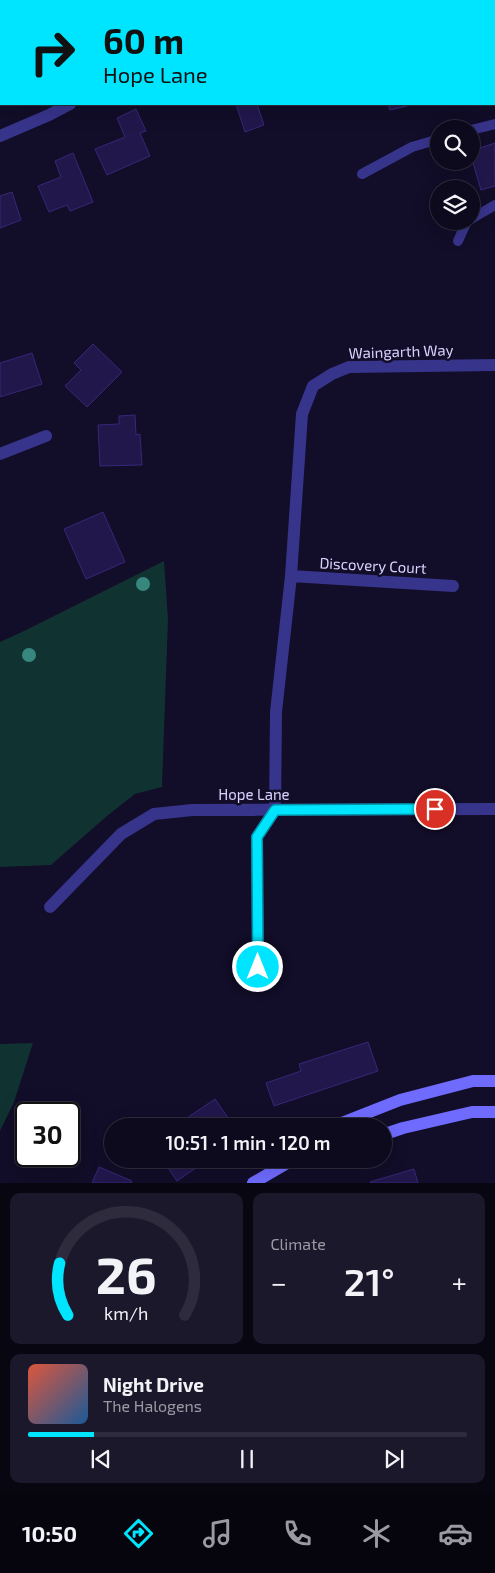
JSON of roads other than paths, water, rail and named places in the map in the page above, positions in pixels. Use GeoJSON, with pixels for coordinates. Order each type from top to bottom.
{"type":"FeatureCollection","features":[{"type":"Feature","properties":{"kind":"street"},"geometry":{"type":"LineString","coordinates":[[0,136],[68,105]]}},
{"type":"Feature","properties":{"kind":"street","name":"Waingarth Way"},"geometry":{"type":"LineString","coordinates":[[275,810],[276,712],[290,576],[302,414],[313,386],[332,374],[349,367],[495,365]]}},
{"type":"Feature","properties":{"kind":"street"},"geometry":{"type":"LineString","coordinates":[[0,454],[46,436]]}},
{"type":"Feature","properties":{"kind":"street","name":"Discovery Court"},"geometry":{"type":"LineString","coordinates":[[290,576],[452,586]]}},
{"type":"Feature","properties":{"kind":"street","name":"Hope Lane"},"geometry":{"type":"LineString","coordinates":[[50,906],[120,834],[154,814],[192,810],[495,809]]}},
{"type":"Feature","properties":{"kind":"street"},"geometry":{"type":"LineString","coordinates":[[258,986],[257,837],[275,810]]}},
{"type":"Feature","properties":{"kind":"street"},"geometry":{"type":"LineString","coordinates":[[354,1118],[400,1100],[473,1081],[495,1073]]}},
{"type":"Feature","properties":{"kind":"street"},"geometry":{"type":"LineString","coordinates":[[473,1081],[495,1081]]}},
{"type":"Feature","properties":{"kind":"street"},"geometry":{"type":"LineString","coordinates":[[392,1131],[472,1112],[495,1112]]}},
{"type":"Feature","properties":{"kind":"street"},"geometry":{"type":"LineString","coordinates":[[253,1183],[279,1168]]}},
{"type":"Feature","properties":{"kind":"lane"},"geometry":{"type":"LineString","coordinates":[[480,128],[495,124]]}},
{"type":"Feature","properties":{"kind":"lane"},"geometry":{"type":"LineString","coordinates":[[362,174],[412,147],[430,142]]}},
{"type":"Feature","properties":{"kind":"lane"},"geometry":{"type":"LineString","coordinates":[[480,214],[495,205]]}},
{"type":"Feature","properties":{"kind":"lane"},"geometry":{"type":"LineString","coordinates":[[458,241],[463,230]]}}]}
